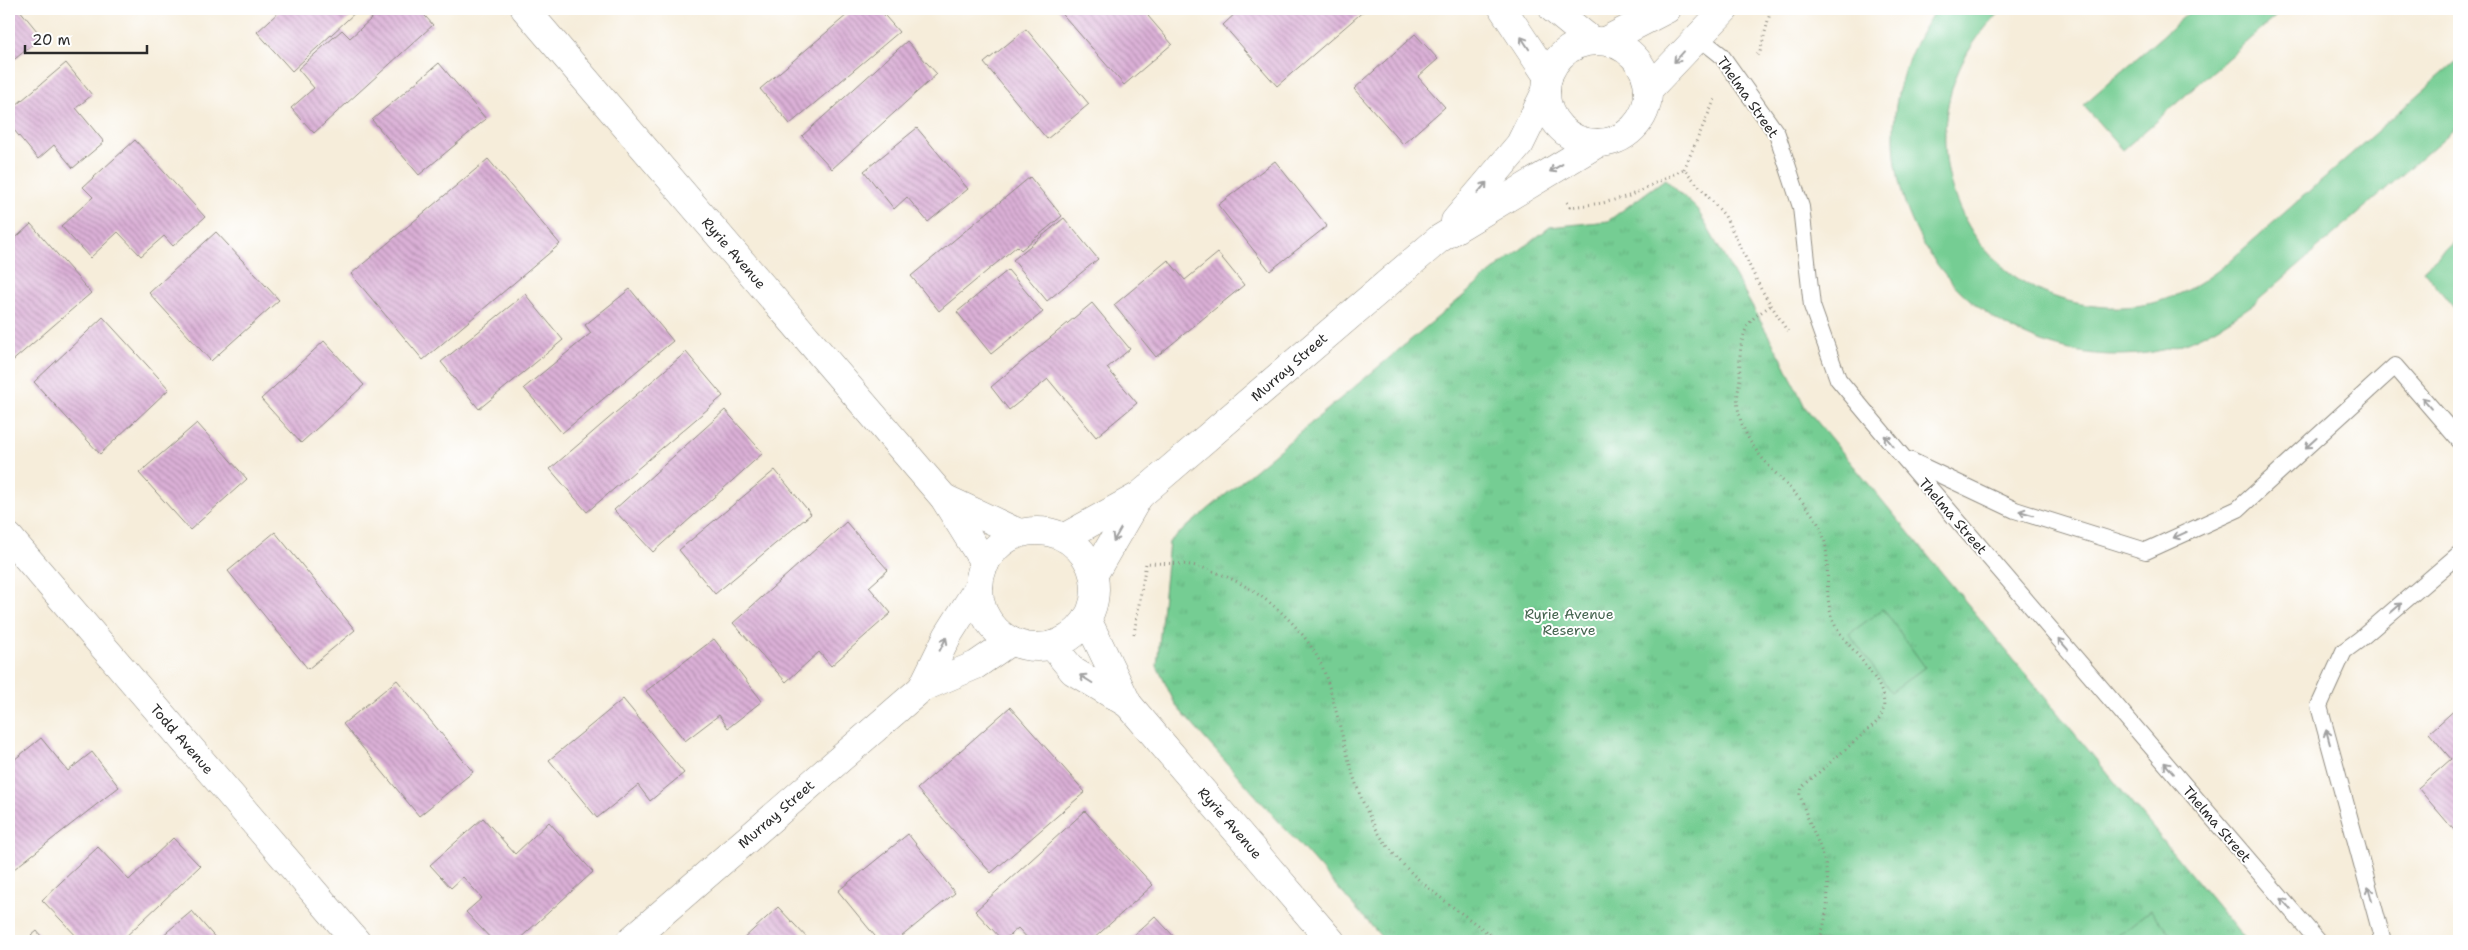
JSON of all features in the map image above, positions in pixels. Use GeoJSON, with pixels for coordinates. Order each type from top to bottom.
{"type":"FeatureCollection","features":[{"type":"Feature","properties":{"kind":"main road","name":"Ryrie Avenue"},"geometry":{"type":"LineString","coordinates":[[525,9],[944,498],[982,575]]}},
{"type":"Feature","properties":{"kind":"main road"},"geometry":{"type":"LineString","coordinates":[[1503,9],[1547,84]]}},
{"type":"Feature","properties":{"kind":"main road"},"geometry":{"type":"LineString","coordinates":[[1553,9],[1598,41],[1622,47],[1635,58],[1645,73],[1648,90],[1646,107],[1639,121],[1628,133],[1614,140],[1598,143],[1582,141],[1567,133],[1556,122],[1548,108],[1547,84],[1554,64],[1564,52],[1577,44],[1598,41],[1667,9]]}},
{"type":"Feature","properties":{"kind":"main road"},"geometry":{"type":"LineString","coordinates":[[1648,90],[1697,36],[1725,9]]}},
{"type":"Feature","properties":{"kind":"main road","name":"Murray Street"},"geometry":{"type":"LineString","coordinates":[[1440,239],[1520,144],[1547,84]]}},
{"type":"Feature","properties":{"kind":"main road","name":"Murray Street"},"geometry":{"type":"LineString","coordinates":[[1065,537],[1139,496],[1440,239],[1598,143]]}},
{"type":"Feature","properties":{"kind":"main road","name":"Murray Street"},"geometry":{"type":"LineString","coordinates":[[1094,574],[1139,496]]}},
{"type":"Feature","properties":{"kind":"main road","name":"Ryrie Avenue"},"geometry":{"type":"LineString","coordinates":[[944,498],[1019,534]]}},
{"type":"Feature","properties":{"kind":"main road"},"geometry":{"type":"LineString","coordinates":[[1042,531],[1065,537],[1085,553],[1094,574],[1095,597],[1087,620],[1071,636],[1052,645],[1031,646],[1011,641],[994,628],[982,609],[982,575],[998,545],[1019,534],[1042,531]]}},
{"type":"Feature","properties":{"kind":"main road","name":"Todd Avenue"},"geometry":{"type":"LineString","coordinates":[[9,537],[356,941]]}},
{"type":"Feature","properties":{"kind":"main road","name":"Murray Street"},"geometry":{"type":"LineString","coordinates":[[922,688],[948,634],[982,575]]}},
{"type":"Feature","properties":{"kind":"main road","name":"Ryrie Avenue"},"geometry":{"type":"LineString","coordinates":[[1087,620],[1128,704],[1332,941]]}},
{"type":"Feature","properties":{"kind":"main road","name":"Murray Street"},"geometry":{"type":"LineString","coordinates":[[630,941],[922,688],[976,665],[1011,641]]}},
{"type":"Feature","properties":{"kind":"main road","name":"Ryrie Avenue"},"geometry":{"type":"LineString","coordinates":[[1052,645],[1073,671],[1128,704]]}},
{"type":"Feature","properties":{"kind":"lane","name":"Thelma Street"},"geometry":{"type":"LineString","coordinates":[[1697,36],[1721,55],[1777,134],[1801,207],[1812,306],[1838,379],[1903,458],[2318,941]]}},
{"type":"Feature","properties":{"kind":"lane"},"geometry":{"type":"LineString","coordinates":[[1903,458],[2015,510],[2146,551],[2238,509],[2395,366],[2459,440]]}},
{"type":"Feature","properties":{"kind":"lane"},"geometry":{"type":"LineString","coordinates":[[2383,941],[2319,706],[2344,651],[2459,554]]}},
{"type":"Feature","properties":{"kind":"path"},"geometry":{"type":"LineString","coordinates":[[1563,195],[1570,207],[1603,203],[1629,196],[1684,169],[1725,216],[1770,306],[1791,338]]}},
{"type":"Feature","properties":{"kind":"path"},"geometry":{"type":"LineString","coordinates":[[1770,306],[1752,320],[1746,332],[1739,360],[1738,408],[1743,426],[1758,454],[1819,526],[1827,558],[1827,590],[1830,610],[1844,639],[1880,686],[1885,708],[1878,721],[1802,787],[1800,794],[1824,860],[1828,883],[1828,906],[1819,941]]}},
{"type":"Feature","properties":{"kind":"path"},"geometry":{"type":"LineString","coordinates":[[1134,634],[1146,563],[1201,567],[1239,581],[1264,598],[1291,622],[1307,642],[1324,673],[1352,776],[1379,833],[1406,867],[1430,891],[1498,941]]}},
{"type":"Feature","properties":{"kind":"green space"},"geometry":{"type":"Polygon","coordinates":[[[1936,9],[2004,9],[1971,48],[1951,92],[1945,138],[1951,184],[1969,226],[1998,263],[2038,290],[2087,305],[2118,307],[2149,304],[2177,295],[2205,280],[2224,266],[2459,59],[2459,125],[2255,303],[2230,320],[2204,334],[2177,346],[2147,353],[2095,354],[2047,344],[2002,323],[1963,294],[1932,257],[1909,214],[1896,165],[1895,113],[1900,85],[1909,58],[1921,33],[1936,9]]]}},
{"type":"Feature","properties":{"kind":"green space"},"geometry":{"type":"Polygon","coordinates":[[[2193,9],[2284,9],[2123,150],[2083,105],[2193,9]]]}},
{"type":"Feature","properties":{"kind":"green space","name":"Ryrie Avenue Reserve"},"geometry":{"type":"Polygon","coordinates":[[[1665,179],[1697,209],[1783,361],[1805,407],[2246,941],[1385,941],[1176,706],[1157,666],[1169,542],[1499,266],[1550,227],[1608,221],[1665,179]]]}},
{"type":"Feature","properties":{"kind":"green space"},"geometry":{"type":"Polygon","coordinates":[[[2459,237],[2459,314],[2423,270],[2459,237]]]}},
{"type":"Feature","properties":{"kind":"green space"},"geometry":{"type":"Polygon","coordinates":[[[1883,609],[1925,667],[1891,692],[1849,634],[1883,609]]]}},
{"type":"Feature","properties":{"kind":"green space"},"geometry":{"type":"Polygon","coordinates":[[[2150,910],[2175,941],[2111,941],[2150,910]]]}},
{"type":"Feature","properties":{"kind":"building"},"geometry":{"type":"Polygon","coordinates":[[[9,9],[19,9],[42,37],[10,63],[9,9]]]}},
{"type":"Feature","properties":{"kind":"building"},"geometry":{"type":"Polygon","coordinates":[[[282,9],[359,9],[292,71],[257,32],[282,9]]]}},
{"type":"Feature","properties":{"kind":"building"},"geometry":{"type":"Polygon","coordinates":[[[382,9],[419,9],[433,25],[314,133],[291,108],[314,88],[298,69],[342,30],[350,38],[382,9]]]}},
{"type":"Feature","properties":{"kind":"building"},"geometry":{"type":"Polygon","coordinates":[[[854,9],[879,9],[899,32],[790,124],[760,89],[854,9]]]}},
{"type":"Feature","properties":{"kind":"building"},"geometry":{"type":"Polygon","coordinates":[[[1058,9],[1156,9],[1148,16],[1172,44],[1124,85],[1058,9]]]}},
{"type":"Feature","properties":{"kind":"building"},"geometry":{"type":"Polygon","coordinates":[[[1240,9],[1366,9],[1277,86],[1223,25],[1240,9]]]}},
{"type":"Feature","properties":{"kind":"building"},"geometry":{"type":"Polygon","coordinates":[[[1026,29],[1089,104],[1047,139],[984,63],[1026,29]]]}},
{"type":"Feature","properties":{"kind":"building"},"geometry":{"type":"Polygon","coordinates":[[[1415,34],[1438,59],[1418,77],[1445,107],[1403,144],[1354,89],[1415,34]]]}},
{"type":"Feature","properties":{"kind":"building"},"geometry":{"type":"Polygon","coordinates":[[[907,41],[937,74],[832,169],[802,136],[907,41]]]}},
{"type":"Feature","properties":{"kind":"building"},"geometry":{"type":"Polygon","coordinates":[[[66,63],[92,95],[76,108],[104,142],[73,168],[54,145],[38,159],[9,124],[9,111],[66,63]]]}},
{"type":"Feature","properties":{"kind":"building"},"geometry":{"type":"Polygon","coordinates":[[[439,63],[486,119],[419,175],[372,120],[439,63]]]}},
{"type":"Feature","properties":{"kind":"building"},"geometry":{"type":"Polygon","coordinates":[[[917,128],[968,189],[928,222],[907,197],[894,209],[864,171],[917,128]]]}},
{"type":"Feature","properties":{"kind":"building"},"geometry":{"type":"Polygon","coordinates":[[[135,140],[205,217],[173,246],[164,236],[141,256],[118,232],[90,258],[61,226],[93,197],[83,187],[135,140]]]}},
{"type":"Feature","properties":{"kind":"building"},"geometry":{"type":"Polygon","coordinates":[[[488,159],[560,244],[423,360],[351,274],[488,159]]]}},
{"type":"Feature","properties":{"kind":"building"},"geometry":{"type":"Polygon","coordinates":[[[1275,161],[1327,226],[1270,271],[1218,205],[1275,161]]]}},
{"type":"Feature","properties":{"kind":"building"},"geometry":{"type":"Polygon","coordinates":[[[1030,177],[1062,216],[1021,250],[1017,246],[939,311],[911,276],[1030,177]]]}},
{"type":"Feature","properties":{"kind":"building"},"geometry":{"type":"Polygon","coordinates":[[[1064,218],[1098,259],[1047,301],[1013,260],[1064,218]]]}},
{"type":"Feature","properties":{"kind":"building"},"geometry":{"type":"Polygon","coordinates":[[[31,224],[91,293],[9,364],[9,244],[31,224]]]}},
{"type":"Feature","properties":{"kind":"building"},"geometry":{"type":"Polygon","coordinates":[[[216,232],[279,300],[211,361],[149,293],[216,232]]]}},
{"type":"Feature","properties":{"kind":"building"},"geometry":{"type":"Polygon","coordinates":[[[1218,253],[1244,285],[1156,357],[1114,305],[1168,260],[1185,280],[1218,253]]]}},
{"type":"Feature","properties":{"kind":"building"},"geometry":{"type":"Polygon","coordinates":[[[1008,270],[1043,312],[991,354],[957,312],[1008,270]]]}},
{"type":"Feature","properties":{"kind":"building"},"geometry":{"type":"Polygon","coordinates":[[[630,289],[673,341],[562,433],[524,388],[591,333],[585,325],[630,289]]]}},
{"type":"Feature","properties":{"kind":"building"},"geometry":{"type":"Polygon","coordinates":[[[525,294],[563,340],[479,409],[441,362],[525,294]]]}},
{"type":"Feature","properties":{"kind":"building"},"geometry":{"type":"Polygon","coordinates":[[[1092,303],[1130,349],[1107,368],[1137,403],[1096,437],[1048,379],[1009,410],[991,387],[1092,303]]]}},
{"type":"Feature","properties":{"kind":"building"},"geometry":{"type":"Polygon","coordinates":[[[103,317],[169,389],[100,454],[34,382],[103,317]]]}},
{"type":"Feature","properties":{"kind":"building"},"geometry":{"type":"Polygon","coordinates":[[[324,341],[364,385],[301,443],[261,399],[324,341]]]}},
{"type":"Feature","properties":{"kind":"building"},"geometry":{"type":"Polygon","coordinates":[[[686,352],[723,396],[587,512],[550,469],[686,352]]]}},
{"type":"Feature","properties":{"kind":"building"},"geometry":{"type":"Polygon","coordinates":[[[725,410],[763,453],[653,552],[614,510],[725,410]]]}},
{"type":"Feature","properties":{"kind":"building"},"geometry":{"type":"Polygon","coordinates":[[[197,423],[247,479],[190,530],[139,473],[197,423]]]}},
{"type":"Feature","properties":{"kind":"building"},"geometry":{"type":"Polygon","coordinates":[[[775,470],[811,514],[715,594],[679,550],[775,470]]]}},
{"type":"Feature","properties":{"kind":"building"},"geometry":{"type":"Polygon","coordinates":[[[846,522],[888,570],[869,587],[891,613],[831,666],[819,652],[786,682],[733,623],[846,522]]]}},
{"type":"Feature","properties":{"kind":"building"},"geometry":{"type":"Polygon","coordinates":[[[275,532],[355,630],[308,669],[228,571],[275,532]]]}},
{"type":"Feature","properties":{"kind":"building"},"geometry":{"type":"Polygon","coordinates":[[[714,639],[762,701],[728,728],[719,715],[685,741],[646,691],[714,639]]]}},
{"type":"Feature","properties":{"kind":"building"},"geometry":{"type":"Polygon","coordinates":[[[397,680],[473,772],[419,816],[343,724],[397,680]]]}},
{"type":"Feature","properties":{"kind":"building"},"geometry":{"type":"Polygon","coordinates":[[[623,699],[684,773],[650,801],[638,785],[597,818],[549,760],[623,699]]]}},
{"type":"Feature","properties":{"kind":"building"},"geometry":{"type":"Polygon","coordinates":[[[2459,706],[2459,836],[2418,788],[2451,759],[2429,733],[2459,706]]]}},
{"type":"Feature","properties":{"kind":"building"},"geometry":{"type":"Polygon","coordinates":[[[1010,707],[1085,792],[991,873],[917,789],[1010,707]]]}},
{"type":"Feature","properties":{"kind":"building"},"geometry":{"type":"Polygon","coordinates":[[[41,738],[68,771],[92,752],[119,787],[14,869],[9,862],[9,764],[41,738]]]}},
{"type":"Feature","properties":{"kind":"building"},"geometry":{"type":"Polygon","coordinates":[[[1085,811],[1153,885],[1091,941],[1030,941],[1018,928],[1003,941],[975,911],[1085,811]]]}},
{"type":"Feature","properties":{"kind":"building"},"geometry":{"type":"Polygon","coordinates":[[[483,818],[515,854],[549,822],[593,872],[517,941],[493,941],[466,912],[482,898],[463,877],[451,888],[430,865],[483,818]]]}},
{"type":"Feature","properties":{"kind":"building"},"geometry":{"type":"Polygon","coordinates":[[[908,834],[955,893],[896,941],[879,941],[838,891],[908,834]]]}},
{"type":"Feature","properties":{"kind":"building"},"geometry":{"type":"Polygon","coordinates":[[[173,838],[200,866],[121,941],[81,941],[42,900],[98,847],[129,880],[173,838]]]}},
{"type":"Feature","properties":{"kind":"building"},"geometry":{"type":"Polygon","coordinates":[[[778,907],[810,941],[741,941],[778,907]]]}},
{"type":"Feature","properties":{"kind":"building"},"geometry":{"type":"Polygon","coordinates":[[[192,911],[218,941],[156,941],[192,911]]]}},
{"type":"Feature","properties":{"kind":"building"},"geometry":{"type":"Polygon","coordinates":[[[1155,916],[1178,941],[1128,941],[1155,916]]]}},
{"type":"Feature","properties":{"kind":"building"},"geometry":{"type":"Polygon","coordinates":[[[37,931],[45,941],[25,941],[37,931]]]}}]}
